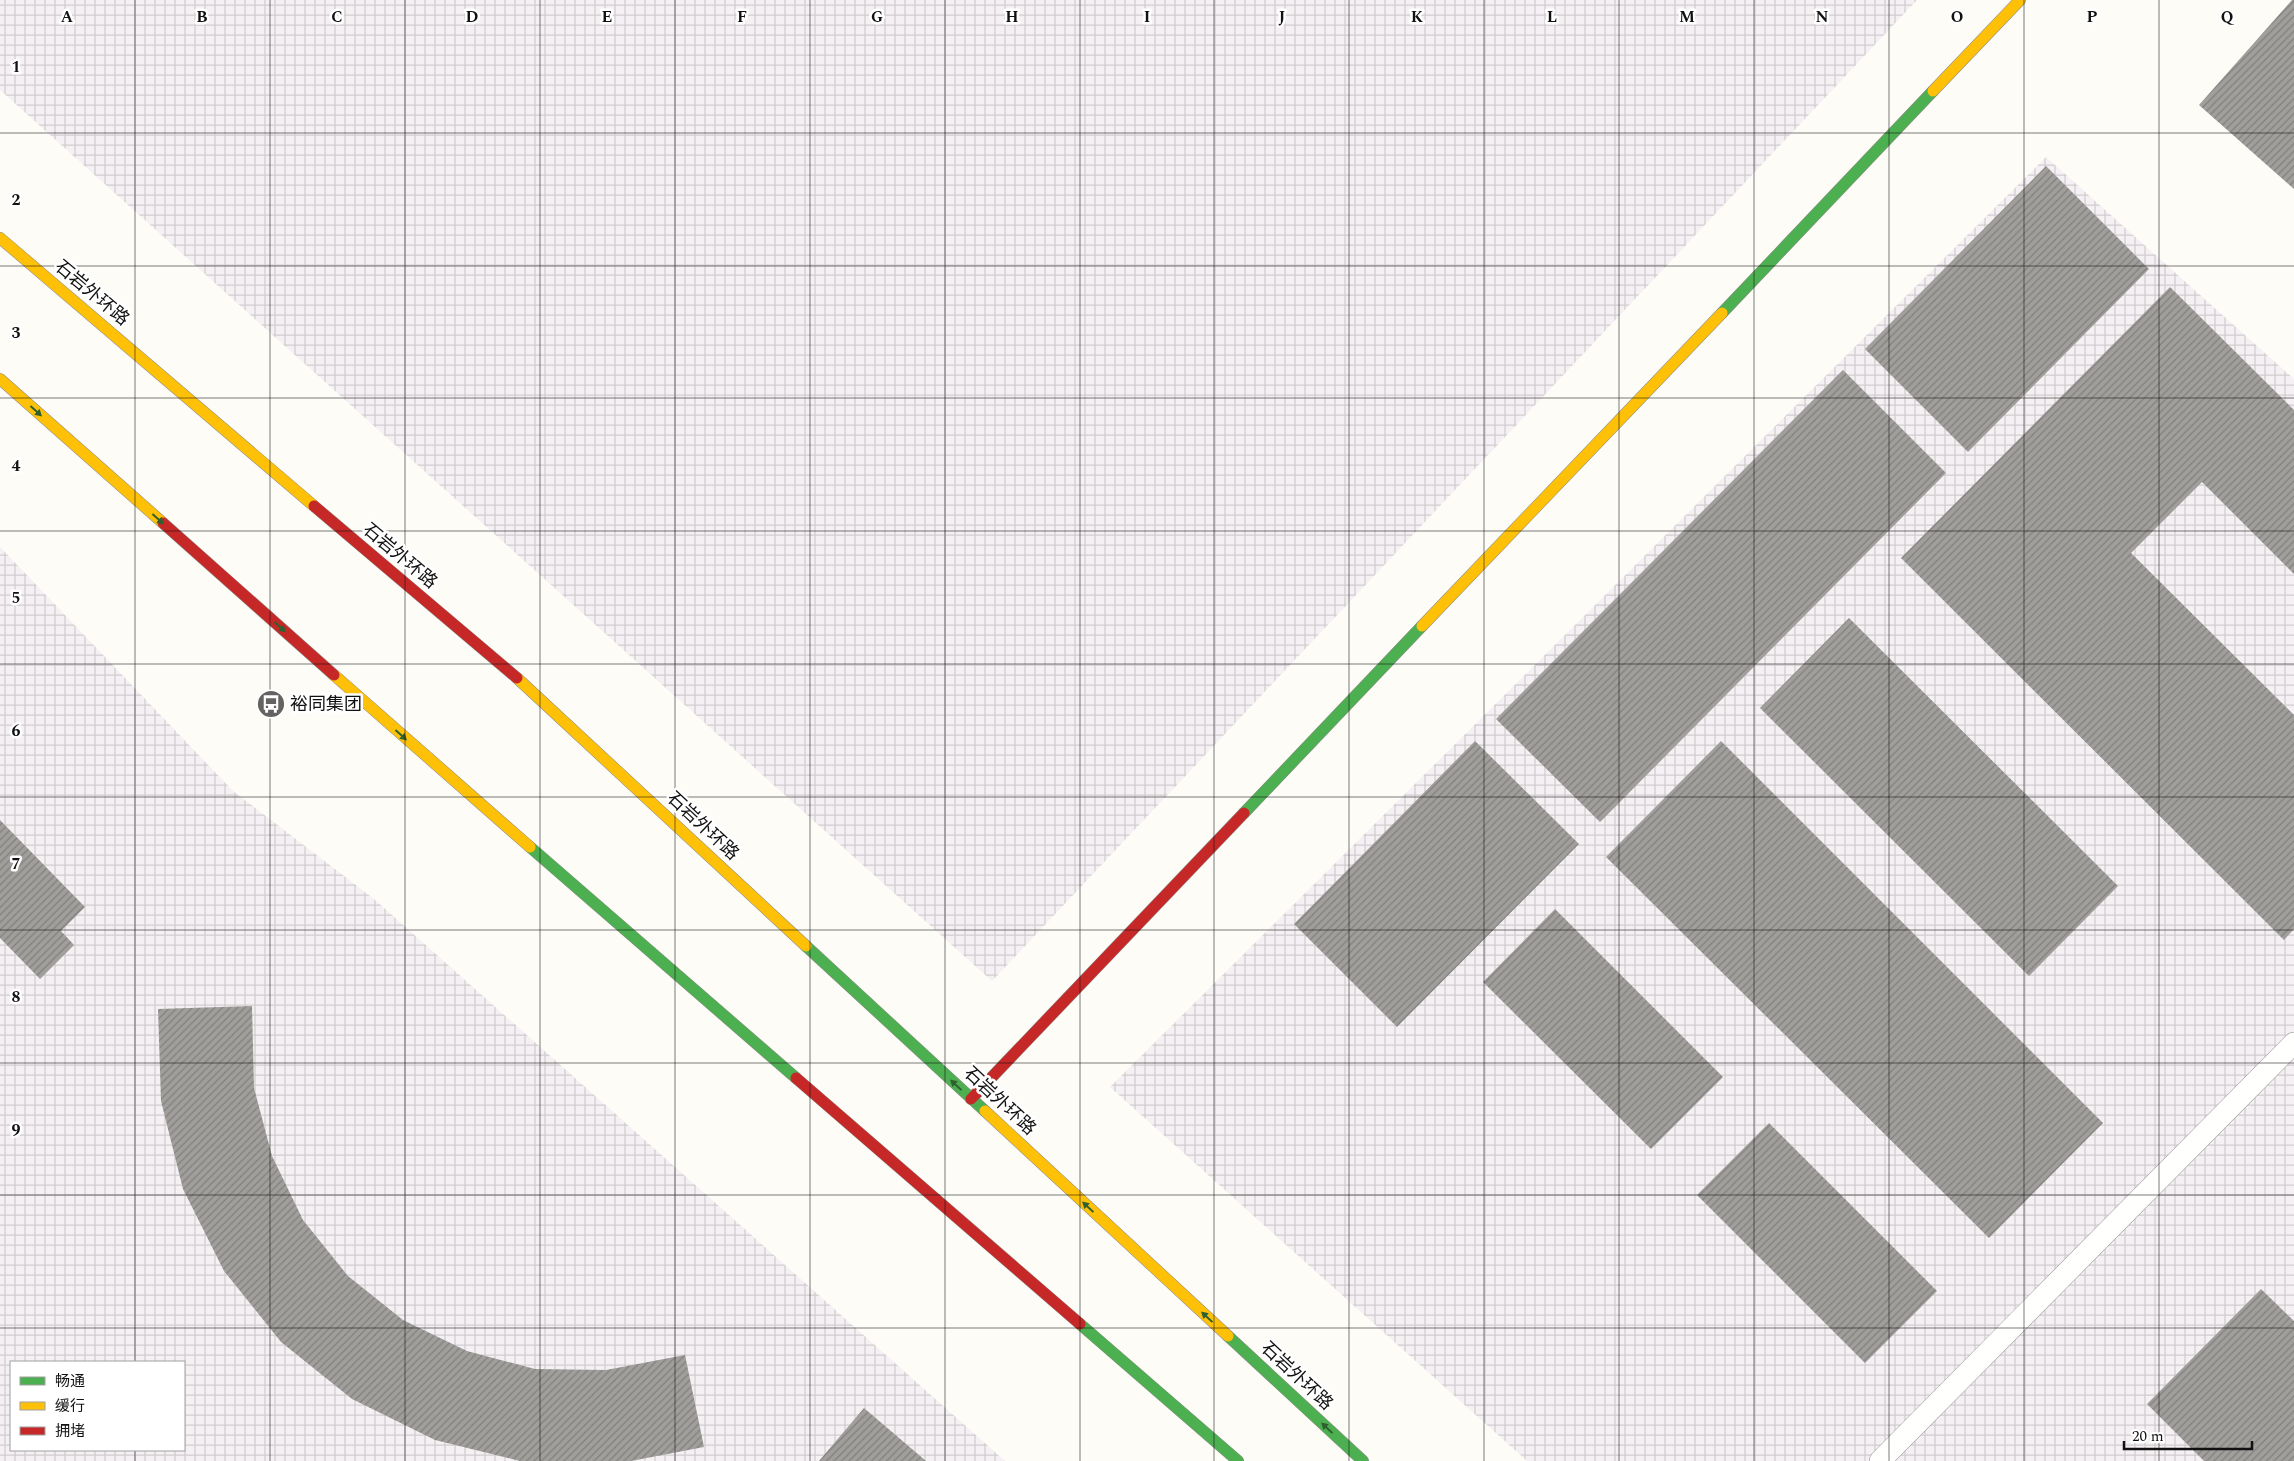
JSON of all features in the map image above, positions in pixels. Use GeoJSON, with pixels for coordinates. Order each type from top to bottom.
{"type":"FeatureCollection","features":[{"type":"Feature","properties":{"kind":"main road"},"geometry":{"type":"LineString","coordinates":[[971,1099],[2020,0]]}},
{"type":"Feature","properties":{"kind":"main road","name":"石岩外环路"},"geometry":{"type":"LineString","coordinates":[[0,238],[518,679],[1362,1461]]}},
{"type":"Feature","properties":{"kind":"main road"},"geometry":{"type":"LineString","coordinates":[[0,379],[476,801],[1238,1461]]}},
{"type":"Feature","properties":{"kind":"lane"},"geometry":{"type":"LineString","coordinates":[[1880,1461],[2294,1043]]}},
{"type":"Feature","properties":{"kind":"shaded area"},"geometry":{"type":"Polygon","coordinates":[[[0,0],[1917,0],[992,981],[0,90],[0,0]]]}},
{"type":"Feature","properties":{"kind":"shaded area"},"geometry":{"type":"Polygon","coordinates":[[[2046,157],[2294,379],[2294,1461],[1527,1461],[1110,1087],[2046,157]]]}},
{"type":"Feature","properties":{"kind":"shaded area"},"geometry":{"type":"Polygon","coordinates":[[[0,547],[233,791],[374,899],[1005,1461],[0,1461],[0,547]]]}},
{"type":"Feature","properties":{"kind":"building"},"geometry":{"type":"Polygon","coordinates":[[[2294,0],[2294,189],[2199,105],[2294,0]]]}},
{"type":"Feature","properties":{"kind":"building"},"geometry":{"type":"Polygon","coordinates":[[[2046,166],[2149,269],[1968,452],[1865,349],[2046,166]]]}},
{"type":"Feature","properties":{"kind":"building"},"geometry":{"type":"Polygon","coordinates":[[[2170,287],[2294,410],[2294,574],[2202,482],[2131,553],[2294,715],[2294,929],[2284,940],[1901,558],[2170,287]]]}},
{"type":"Feature","properties":{"kind":"building"},"geometry":{"type":"Polygon","coordinates":[[[1843,370],[1946,473],[1600,822],[1496,719],[1843,370]]]}},
{"type":"Feature","properties":{"kind":"building"},"geometry":{"type":"Polygon","coordinates":[[[1849,618],[2118,886],[2029,976],[1760,708],[1849,618]]]}},
{"type":"Feature","properties":{"kind":"building"},"geometry":{"type":"Polygon","coordinates":[[[1475,741],[1579,844],[1397,1027],[1294,924],[1475,741]]]}},
{"type":"Feature","properties":{"kind":"building"},"geometry":{"type":"Polygon","coordinates":[[[1721,741],[2103,1123],[1989,1238],[1606,857],[1721,741]]]}},
{"type":"Feature","properties":{"kind":"building"},"geometry":{"type":"Polygon","coordinates":[[[0,820],[85,907],[61,931],[74,945],[40,979],[0,938],[0,820]]]}},
{"type":"Feature","properties":{"kind":"building"},"geometry":{"type":"Polygon","coordinates":[[[1555,909],[1723,1077],[1651,1149],[1483,982],[1555,909]]]}},
{"type":"Feature","properties":{"kind":"building"},"geometry":{"type":"Polygon","coordinates":[[[252,1006],[254,1088],[272,1156],[303,1220],[348,1276],[403,1320],[467,1351],[535,1369],[606,1370],[685,1355],[704,1447],[631,1461],[520,1461],[435,1440],[352,1399],[281,1342],[224,1271],[183,1189],[161,1101],[158,1009],[252,1006]]]}},
{"type":"Feature","properties":{"kind":"building"},"geometry":{"type":"Polygon","coordinates":[[[1769,1123],[1937,1291],[1865,1363],[1697,1195],[1769,1123]]]}},
{"type":"Feature","properties":{"kind":"building"},"geometry":{"type":"Polygon","coordinates":[[[2261,1289],[2294,1321],[2294,1461],[2204,1461],[2147,1404],[2261,1289]]]}},
{"type":"Feature","properties":{"kind":"building"},"geometry":{"type":"Polygon","coordinates":[[[864,1408],[926,1461],[819,1461],[864,1408]]]}},
{"type":"Feature","properties":{"kind":"traffic: fast"},"geometry":{"type":"LineString","coordinates":[[1722,313],[1933,91]]}},
{"type":"Feature","properties":{"kind":"traffic: fast"},"geometry":{"type":"LineString","coordinates":[[1244,813],[1422,626]]}},
{"type":"Feature","properties":{"kind":"traffic: fast"},"geometry":{"type":"LineString","coordinates":[[530,847],[796,1078]]}},
{"type":"Feature","properties":{"kind":"traffic: fast"},"geometry":{"type":"LineString","coordinates":[[806,946],[985,1111]]}},
{"type":"Feature","properties":{"kind":"traffic: fast"},"geometry":{"type":"LineString","coordinates":[[1080,1324],[1238,1461]]}},
{"type":"Feature","properties":{"kind":"traffic: fast"},"geometry":{"type":"LineString","coordinates":[[1228,1336],[1363,1461]]}},
{"type":"Feature","properties":{"kind":"traffic: slow"},"geometry":{"type":"LineString","coordinates":[[1933,91],[2020,0]]}},
{"type":"Feature","properties":{"kind":"traffic: slow"},"geometry":{"type":"LineString","coordinates":[[0,238],[314,506]]}},
{"type":"Feature","properties":{"kind":"traffic: slow"},"geometry":{"type":"LineString","coordinates":[[1422,626],[1722,313]]}},
{"type":"Feature","properties":{"kind":"traffic: slow"},"geometry":{"type":"LineString","coordinates":[[0,379],[163,523]]}},
{"type":"Feature","properties":{"kind":"traffic: slow"},"geometry":{"type":"LineString","coordinates":[[334,675],[530,847]]}},
{"type":"Feature","properties":{"kind":"traffic: slow"},"geometry":{"type":"LineString","coordinates":[[517,678],[806,946]]}},
{"type":"Feature","properties":{"kind":"traffic: slow"},"geometry":{"type":"LineString","coordinates":[[985,1111],[1228,1336]]}},
{"type":"Feature","properties":{"kind":"traffic: jam"},"geometry":{"type":"LineString","coordinates":[[314,506],[517,678]]}},
{"type":"Feature","properties":{"kind":"traffic: jam"},"geometry":{"type":"LineString","coordinates":[[163,523],[334,675]]}},
{"type":"Feature","properties":{"kind":"traffic: jam"},"geometry":{"type":"LineString","coordinates":[[971,1099],[1244,813]]}},
{"type":"Feature","properties":{"kind":"traffic: jam"},"geometry":{"type":"LineString","coordinates":[[796,1078],[1080,1324]]}},
{"type":"Feature","properties":{"kind":"place","name":"裕同集团"},"geometry":{"type":"Point","coordinates":[271,704]}}]}
